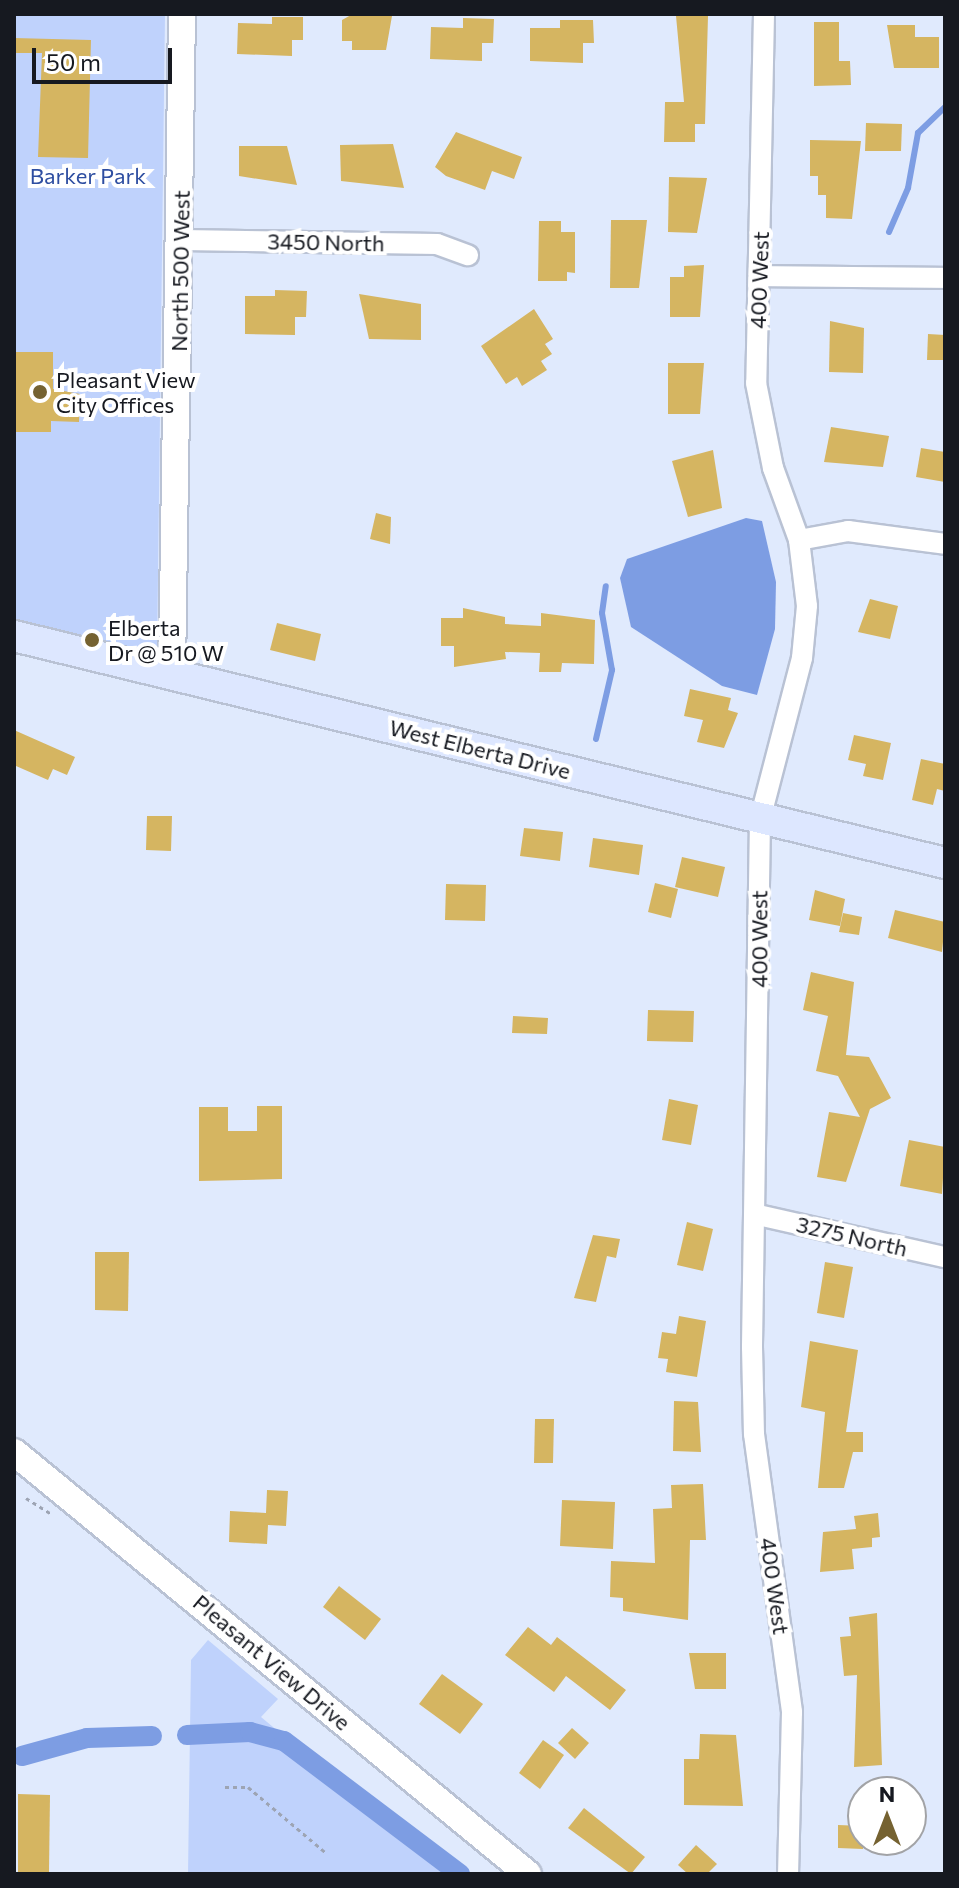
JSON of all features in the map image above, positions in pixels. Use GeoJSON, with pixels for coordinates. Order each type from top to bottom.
{"type":"FeatureCollection","features":[{"type":"Feature","properties":{"kind":"main road","name":"West Elberta Drive"},"geometry":{"type":"LineString","coordinates":[[14,636],[172,671],[945,863]]}},
{"type":"Feature","properties":{"kind":"street","name":"North 500 West"},"geometry":{"type":"LineString","coordinates":[[172,671],[182,240],[182,14]]}},
{"type":"Feature","properties":{"kind":"street","name":"400 West"},"geometry":{"type":"LineString","coordinates":[[764,14],[756,383],[773,468],[799,540],[807,606],[802,658],[760,819],[754,1434],[792,1712],[788,1874]]}},
{"type":"Feature","properties":{"kind":"street","name":"3450 North"},"geometry":{"type":"LineString","coordinates":[[182,240],[437,244],[468,255]]}},
{"type":"Feature","properties":{"kind":"street"},"geometry":{"type":"LineString","coordinates":[[760,276],[945,278]]}},
{"type":"Feature","properties":{"kind":"street"},"geometry":{"type":"LineString","coordinates":[[799,540],[848,531],[945,544]]}},
{"type":"Feature","properties":{"kind":"street","name":"3275 North"},"geometry":{"type":"LineString","coordinates":[[758,1215],[945,1257]]}},
{"type":"Feature","properties":{"kind":"street","name":"Pleasant View Drive"},"geometry":{"type":"LineString","coordinates":[[14,1452],[528,1874]]}},
{"type":"Feature","properties":{"kind":"path"},"geometry":{"type":"LineString","coordinates":[[26,1498],[47,1511]]}},
{"type":"Feature","properties":{"kind":"path"},"geometry":{"type":"LineString","coordinates":[[225,1787],[248,1787],[325,1852]]}},
{"type":"Feature","properties":{"kind":"green space","name":"Barker Park"},"geometry":{"type":"Polygon","coordinates":[[[14,14],[165,14],[157,655],[14,622],[14,14]]]}},
{"type":"Feature","properties":{"kind":"green space"},"geometry":{"type":"Polygon","coordinates":[[[208,1640],[278,1699],[261,1717],[450,1874],[188,1874],[191,1660],[208,1640]]]}},
{"type":"Feature","properties":{"kind":"water"},"geometry":{"type":"Polygon","coordinates":[[[746,518],[762,521],[776,582],[775,629],[757,695],[722,686],[631,627],[620,578],[627,559],[746,518]]]}},
{"type":"Feature","properties":{"kind":"building"},"geometry":{"type":"Polygon","coordinates":[[[351,15],[392,16],[386,50],[352,50],[352,41],[342,41],[342,20],[351,15]]]}},
{"type":"Feature","properties":{"kind":"building"},"geometry":{"type":"Polygon","coordinates":[[[676,16],[708,16],[705,124],[695,124],[695,142],[664,142],[665,102],[684,102],[676,16]]]}},
{"type":"Feature","properties":{"kind":"building"},"geometry":{"type":"Polygon","coordinates":[[[272,17],[303,17],[303,40],[292,40],[292,56],[237,54],[238,23],[272,24],[272,17]]]}},
{"type":"Feature","properties":{"kind":"building"},"geometry":{"type":"Polygon","coordinates":[[[463,18],[494,19],[493,43],[482,43],[482,61],[430,59],[431,27],[463,28],[463,18]]]}},
{"type":"Feature","properties":{"kind":"building"},"geometry":{"type":"Polygon","coordinates":[[[560,20],[593,20],[594,43],[583,43],[583,63],[530,61],[530,28],[560,28],[560,20]]]}},
{"type":"Feature","properties":{"kind":"building"},"geometry":{"type":"Polygon","coordinates":[[[814,22],[839,22],[839,61],[850,61],[851,85],[814,86],[814,22]]]}},
{"type":"Feature","properties":{"kind":"building"},"geometry":{"type":"Polygon","coordinates":[[[887,25],[915,25],[915,37],[939,37],[939,68],[894,68],[887,25]]]}},
{"type":"Feature","properties":{"kind":"building"},"geometry":{"type":"Polygon","coordinates":[[[14,38],[91,40],[88,158],[38,157],[42,53],[14,53],[14,38]]]}},
{"type":"Feature","properties":{"kind":"building"},"geometry":{"type":"Polygon","coordinates":[[[866,123],[902,124],[901,151],[865,151],[866,123]]]}},
{"type":"Feature","properties":{"kind":"building"},"geometry":{"type":"Polygon","coordinates":[[[456,132],[522,157],[514,179],[492,171],[485,190],[446,176],[435,167],[456,132]]]}},
{"type":"Feature","properties":{"kind":"building"},"geometry":{"type":"Polygon","coordinates":[[[810,140],[861,141],[852,219],[826,218],[826,195],[818,195],[818,176],[810,176],[810,140]]]}},
{"type":"Feature","properties":{"kind":"building"},"geometry":{"type":"Polygon","coordinates":[[[393,144],[404,188],[341,181],[340,145],[393,144]]]}},
{"type":"Feature","properties":{"kind":"building"},"geometry":{"type":"Polygon","coordinates":[[[239,146],[287,146],[297,185],[239,176],[239,146]]]}},
{"type":"Feature","properties":{"kind":"building"},"geometry":{"type":"Polygon","coordinates":[[[669,177],[707,178],[697,233],[668,232],[669,177]]]}},
{"type":"Feature","properties":{"kind":"building"},"geometry":{"type":"Polygon","coordinates":[[[611,220],[647,220],[639,288],[610,288],[611,220]]]}},
{"type":"Feature","properties":{"kind":"building"},"geometry":{"type":"Polygon","coordinates":[[[539,221],[561,221],[561,232],[575,232],[575,273],[567,272],[567,281],[538,281],[539,221]]]}},
{"type":"Feature","properties":{"kind":"building"},"geometry":{"type":"Polygon","coordinates":[[[704,265],[700,317],[670,317],[670,277],[684,277],[684,266],[704,265]]]}},
{"type":"Feature","properties":{"kind":"building"},"geometry":{"type":"Polygon","coordinates":[[[275,290],[307,291],[306,317],[295,317],[295,335],[245,334],[245,296],[275,296],[275,290]]]}},
{"type":"Feature","properties":{"kind":"building"},"geometry":{"type":"Polygon","coordinates":[[[359,294],[421,304],[421,340],[369,339],[359,294]]]}},
{"type":"Feature","properties":{"kind":"building"},"geometry":{"type":"Polygon","coordinates":[[[534,309],[553,339],[545,344],[552,354],[541,361],[547,370],[522,386],[517,377],[506,384],[481,346],[534,309]]]}},
{"type":"Feature","properties":{"kind":"building"},"geometry":{"type":"Polygon","coordinates":[[[830,321],[864,328],[863,373],[829,372],[830,321]]]}},
{"type":"Feature","properties":{"kind":"building"},"geometry":{"type":"Polygon","coordinates":[[[928,334],[945,335],[945,360],[927,360],[928,334]]]}},
{"type":"Feature","properties":{"kind":"building","name":"Pleasant View City Offices"},"geometry":{"type":"Polygon","coordinates":[[[14,352],[53,352],[53,389],[80,394],[79,422],[51,421],[51,432],[14,432],[14,352]]]}},
{"type":"Feature","properties":{"kind":"building"},"geometry":{"type":"Polygon","coordinates":[[[668,363],[704,363],[700,414],[668,414],[668,363]]]}},
{"type":"Feature","properties":{"kind":"building"},"geometry":{"type":"Polygon","coordinates":[[[831,427],[889,436],[883,467],[824,462],[831,427]]]}},
{"type":"Feature","properties":{"kind":"building"},"geometry":{"type":"Polygon","coordinates":[[[921,448],[945,452],[945,482],[916,477],[921,448]]]}},
{"type":"Feature","properties":{"kind":"building"},"geometry":{"type":"Polygon","coordinates":[[[713,450],[722,508],[688,517],[672,461],[713,450]]]}},
{"type":"Feature","properties":{"kind":"building"},"geometry":{"type":"Polygon","coordinates":[[[376,513],[391,517],[390,544],[370,539],[376,513]]]}},
{"type":"Feature","properties":{"kind":"building"},"geometry":{"type":"Polygon","coordinates":[[[870,599],[898,606],[890,639],[858,632],[870,599]]]}},
{"type":"Feature","properties":{"kind":"building"},"geometry":{"type":"Polygon","coordinates":[[[463,608],[505,617],[505,624],[541,626],[541,613],[595,620],[594,664],[562,663],[561,672],[539,672],[540,653],[505,652],[506,659],[454,667],[454,646],[441,646],[441,618],[463,618],[463,608]]]}},
{"type":"Feature","properties":{"kind":"building"},"geometry":{"type":"Polygon","coordinates":[[[277,623],[321,634],[315,661],[270,650],[277,623]]]}},
{"type":"Feature","properties":{"kind":"building"},"geometry":{"type":"Polygon","coordinates":[[[690,689],[731,698],[728,710],[738,713],[724,748],[697,742],[703,720],[684,716],[690,689]]]}},
{"type":"Feature","properties":{"kind":"building"},"geometry":{"type":"Polygon","coordinates":[[[14,730],[75,757],[67,775],[53,769],[48,780],[16,766],[14,730]]]}},
{"type":"Feature","properties":{"kind":"building"},"geometry":{"type":"Polygon","coordinates":[[[854,735],[891,743],[883,780],[863,776],[866,764],[848,760],[854,735]]]}},
{"type":"Feature","properties":{"kind":"building"},"geometry":{"type":"Polygon","coordinates":[[[921,759],[945,764],[945,791],[937,789],[933,805],[912,800],[921,759]]]}},
{"type":"Feature","properties":{"kind":"building"},"geometry":{"type":"Polygon","coordinates":[[[147,816],[172,816],[171,851],[146,850],[147,816]]]}},
{"type":"Feature","properties":{"kind":"building"},"geometry":{"type":"Polygon","coordinates":[[[524,828],[563,832],[560,861],[520,856],[524,828]]]}},
{"type":"Feature","properties":{"kind":"building"},"geometry":{"type":"Polygon","coordinates":[[[593,838],[643,845],[639,875],[589,867],[593,838]]]}},
{"type":"Feature","properties":{"kind":"building"},"geometry":{"type":"Polygon","coordinates":[[[682,857],[725,867],[718,897],[675,887],[682,857]]]}},
{"type":"Feature","properties":{"kind":"building"},"geometry":{"type":"Polygon","coordinates":[[[655,883],[678,889],[671,918],[648,912],[655,883]]]}},
{"type":"Feature","properties":{"kind":"building"},"geometry":{"type":"Polygon","coordinates":[[[446,884],[486,885],[485,921],[445,920],[446,884]]]}},
{"type":"Feature","properties":{"kind":"building"},"geometry":{"type":"Polygon","coordinates":[[[815,890],[845,899],[840,926],[809,920],[815,890]]]}},
{"type":"Feature","properties":{"kind":"building"},"geometry":{"type":"Polygon","coordinates":[[[895,910],[945,922],[942,952],[888,938],[895,910]]]}},
{"type":"Feature","properties":{"kind":"building"},"geometry":{"type":"Polygon","coordinates":[[[843,913],[862,917],[859,935],[839,932],[843,913]]]}},
{"type":"Feature","properties":{"kind":"building"},"geometry":{"type":"Polygon","coordinates":[[[811,972],[854,982],[846,1055],[869,1057],[891,1098],[870,1109],[846,1182],[817,1177],[829,1112],[860,1117],[838,1076],[816,1071],[828,1016],[803,1010],[811,972]]]}},
{"type":"Feature","properties":{"kind":"building"},"geometry":{"type":"Polygon","coordinates":[[[648,1010],[694,1011],[693,1042],[647,1041],[648,1010]]]}},
{"type":"Feature","properties":{"kind":"building"},"geometry":{"type":"Polygon","coordinates":[[[513,1016],[548,1018],[547,1034],[512,1033],[513,1016]]]}},
{"type":"Feature","properties":{"kind":"building"},"geometry":{"type":"Polygon","coordinates":[[[669,1099],[698,1105],[691,1145],[662,1140],[669,1099]]]}},
{"type":"Feature","properties":{"kind":"building"},"geometry":{"type":"Polygon","coordinates":[[[257,1106],[282,1106],[282,1179],[199,1181],[199,1107],[228,1107],[228,1131],[257,1131],[257,1106]]]}},
{"type":"Feature","properties":{"kind":"building"},"geometry":{"type":"Polygon","coordinates":[[[909,1140],[945,1147],[942,1194],[900,1186],[909,1140]]]}},
{"type":"Feature","properties":{"kind":"building"},"geometry":{"type":"Polygon","coordinates":[[[687,1222],[713,1229],[703,1271],[677,1265],[687,1222]]]}},
{"type":"Feature","properties":{"kind":"building"},"geometry":{"type":"Polygon","coordinates":[[[593,1235],[620,1239],[616,1258],[607,1256],[596,1302],[574,1298],[593,1235]]]}},
{"type":"Feature","properties":{"kind":"building"},"geometry":{"type":"Polygon","coordinates":[[[95,1252],[129,1252],[128,1311],[95,1310],[95,1252]]]}},
{"type":"Feature","properties":{"kind":"building"},"geometry":{"type":"Polygon","coordinates":[[[825,1262],[853,1267],[844,1318],[817,1313],[825,1262]]]}},
{"type":"Feature","properties":{"kind":"building"},"geometry":{"type":"Polygon","coordinates":[[[679,1316],[706,1321],[697,1377],[666,1372],[668,1359],[658,1358],[662,1332],[676,1334],[679,1316]]]}},
{"type":"Feature","properties":{"kind":"building"},"geometry":{"type":"Polygon","coordinates":[[[810,1341],[858,1350],[846,1432],[863,1432],[863,1452],[853,1452],[844,1488],[818,1488],[825,1412],[801,1407],[810,1341]]]}},
{"type":"Feature","properties":{"kind":"building"},"geometry":{"type":"Polygon","coordinates":[[[674,1401],[698,1402],[701,1452],[673,1451],[674,1401]]]}},
{"type":"Feature","properties":{"kind":"building"},"geometry":{"type":"Polygon","coordinates":[[[535,1419],[554,1419],[553,1463],[534,1463],[535,1419]]]}},
{"type":"Feature","properties":{"kind":"building"},"geometry":{"type":"Polygon","coordinates":[[[703,1484],[706,1540],[690,1540],[688,1620],[623,1611],[623,1598],[610,1597],[611,1561],[655,1563],[653,1509],[672,1508],[671,1485],[703,1484]]]}},
{"type":"Feature","properties":{"kind":"building"},"geometry":{"type":"Polygon","coordinates":[[[267,1490],[288,1491],[286,1526],[268,1525],[267,1544],[229,1542],[230,1511],[266,1513],[267,1490]]]}},
{"type":"Feature","properties":{"kind":"building"},"geometry":{"type":"Polygon","coordinates":[[[562,1500],[615,1502],[613,1549],[560,1546],[562,1500]]]}},
{"type":"Feature","properties":{"kind":"building"},"geometry":{"type":"Polygon","coordinates":[[[878,1513],[880,1537],[872,1538],[872,1547],[852,1549],[854,1569],[820,1572],[823,1532],[856,1529],[854,1516],[878,1513]]]}},
{"type":"Feature","properties":{"kind":"building"},"geometry":{"type":"Polygon","coordinates":[[[339,1586],[381,1619],[365,1640],[323,1607],[339,1586]]]}},
{"type":"Feature","properties":{"kind":"building"},"geometry":{"type":"Polygon","coordinates":[[[877,1613],[882,1765],[854,1767],[857,1675],[844,1676],[840,1637],[851,1636],[849,1617],[877,1613]]]}},
{"type":"Feature","properties":{"kind":"building"},"geometry":{"type":"Polygon","coordinates":[[[528,1627],[551,1645],[557,1637],[626,1690],[610,1710],[566,1676],[554,1692],[505,1655],[528,1627]]]}},
{"type":"Feature","properties":{"kind":"building"},"geometry":{"type":"Polygon","coordinates":[[[689,1653],[726,1653],[726,1689],[695,1689],[689,1653]]]}},
{"type":"Feature","properties":{"kind":"building"},"geometry":{"type":"Polygon","coordinates":[[[442,1674],[483,1704],[460,1734],[419,1704],[442,1674]]]}},
{"type":"Feature","properties":{"kind":"building"},"geometry":{"type":"Polygon","coordinates":[[[572,1728],[589,1743],[575,1759],[558,1743],[572,1728]]]}},
{"type":"Feature","properties":{"kind":"building"},"geometry":{"type":"Polygon","coordinates":[[[700,1734],[736,1735],[743,1806],[684,1805],[684,1759],[699,1759],[700,1734]]]}},
{"type":"Feature","properties":{"kind":"building"},"geometry":{"type":"Polygon","coordinates":[[[543,1740],[564,1755],[540,1789],[519,1773],[543,1740]]]}},
{"type":"Feature","properties":{"kind":"building"},"geometry":{"type":"Polygon","coordinates":[[[18,1794],[50,1795],[49,1872],[18,1874],[18,1794]]]}},
{"type":"Feature","properties":{"kind":"building"},"geometry":{"type":"Polygon","coordinates":[[[584,1808],[645,1857],[631,1874],[568,1828],[584,1808]]]}},
{"type":"Feature","properties":{"kind":"building"},"geometry":{"type":"Polygon","coordinates":[[[838,1825],[847,1825],[847,1848],[838,1848],[838,1825]]]}},
{"type":"Feature","properties":{"kind":"building"},"geometry":{"type":"Polygon","coordinates":[[[696,1845],[717,1864],[707,1874],[688,1874],[678,1865],[696,1845]]]}},
{"type":"Feature","properties":{"kind":"waterway"},"geometry":{"type":"LineString","coordinates":[[889,232],[908,188],[918,133],[945,107]]}},
{"type":"Feature","properties":{"kind":"waterway"},"geometry":{"type":"LineString","coordinates":[[596,739],[612,670],[602,613],[606,586]]}},
{"type":"Feature","properties":{"kind":"waterway"},"geometry":{"type":"LineString","coordinates":[[187,1735],[250,1732],[284,1741],[460,1874]]}},
{"type":"Feature","properties":{"kind":"waterway"},"geometry":{"type":"LineString","coordinates":[[22,1756],[87,1738],[152,1736]]}},
{"type":"Feature","properties":{"kind":"place","name":"Pleasant View City Offices"},"geometry":{"type":"Point","coordinates":[40,392]}},
{"type":"Feature","properties":{"kind":"place","name":"Elberta Dr @ 510 W"},"geometry":{"type":"Point","coordinates":[92,640]}}]}
